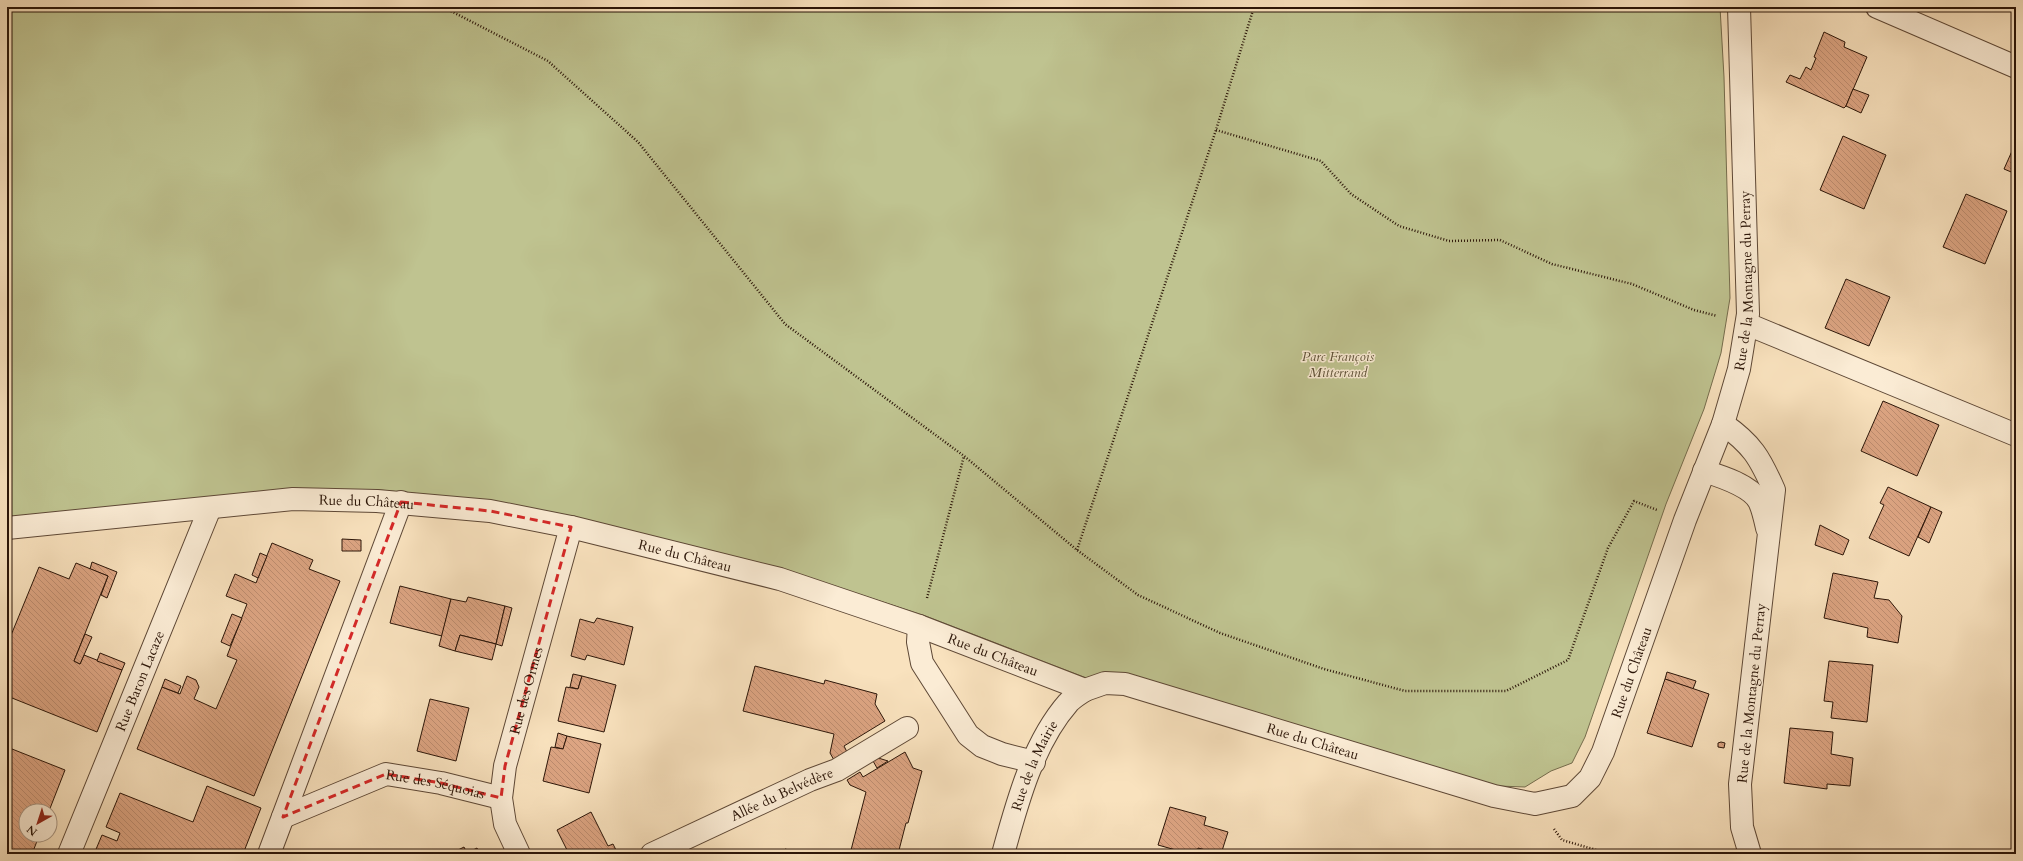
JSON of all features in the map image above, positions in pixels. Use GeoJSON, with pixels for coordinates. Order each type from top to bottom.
{"type":"FeatureCollection","features":[{"type":"Feature","properties":{"kind":"street","name":"Rue de la Montagne du Perray"},"geometry":{"type":"LineString","coordinates":[[1739,7],[1748,314],[1739,369],[1722,424],[1752,447],[1774,490],[1768,531],[1740,784],[1742,827],[1750,854]]}},
{"type":"Feature","properties":{"kind":"street"},"geometry":{"type":"LineString","coordinates":[[1877,7],[2016,67]]}},
{"type":"Feature","properties":{"kind":"street"},"geometry":{"type":"LineString","coordinates":[[1747,324],[2016,435]]}},
{"type":"Feature","properties":{"kind":"street","name":"Rue du Château"},"geometry":{"type":"LineString","coordinates":[[7,528],[293,499],[401,502],[490,511],[571,527],[780,579],[919,626],[1085,690],[1105,683],[1125,684],[1494,796],[1535,804],[1572,796],[1590,778],[1603,752],[1685,520],[1722,424]]}},
{"type":"Feature","properties":{"kind":"street","name":"Rue de la Montagne du Perray"},"geometry":{"type":"LineString","coordinates":[[1704,471],[1730,480],[1744,487],[1758,500],[1768,531]]}},
{"type":"Feature","properties":{"kind":"street"},"geometry":{"type":"LineString","coordinates":[[269,854],[401,502]]}},
{"type":"Feature","properties":{"kind":"street","name":"Rue Baron Lacaze"},"geometry":{"type":"LineString","coordinates":[[69,854],[210,508]]}},
{"type":"Feature","properties":{"kind":"street","name":"Rue des Ormes"},"geometry":{"type":"LineString","coordinates":[[519,854],[505,824],[501,798],[505,766],[571,527]]}},
{"type":"Feature","properties":{"kind":"street"},"geometry":{"type":"LineString","coordinates":[[919,626],[918,642],[922,663],[968,736],[982,746],[1002,754],[1034,762]]}},
{"type":"Feature","properties":{"kind":"street","name":"Rue de la Mairie"},"geometry":{"type":"LineString","coordinates":[[1003,854],[1014,817],[1034,762],[1056,718],[1069,701],[1085,690]]}},
{"type":"Feature","properties":{"kind":"street","name":"Allée du Belvédère"},"geometry":{"type":"LineString","coordinates":[[652,854],[810,780],[837,770],[907,728]]}},
{"type":"Feature","properties":{"kind":"street","name":"Rue des Séquoias"},"geometry":{"type":"LineString","coordinates":[[283,817],[386,774],[441,783],[501,798]]}},
{"type":"Feature","properties":{"kind":"path"},"geometry":{"type":"LineString","coordinates":[[443,7],[548,61],[638,142],[785,324],[964,456],[1077,550],[1138,594],[1220,633],[1324,670],[1405,691],[1506,691],[1568,660],[1608,548],[1634,501],[1685,520]]}},
{"type":"Feature","properties":{"kind":"path"},"geometry":{"type":"LineString","coordinates":[[1077,550],[1216,130],[1254,7]]}},
{"type":"Feature","properties":{"kind":"path"},"geometry":{"type":"LineString","coordinates":[[1216,130],[1321,161],[1351,194],[1400,226],[1449,241],[1500,240],[1552,264],[1632,284],[1694,310],[1747,324]]}},
{"type":"Feature","properties":{"kind":"path"},"geometry":{"type":"LineString","coordinates":[[919,626],[964,456]]}},
{"type":"Feature","properties":{"kind":"path"},"geometry":{"type":"LineString","coordinates":[[1535,804],[1562,840],[1610,854]]}},
{"type":"Feature","properties":{"kind":"highlighted area"},"geometry":{"type":"Polygon","coordinates":[[[401,502],[490,511],[571,527],[505,766],[501,798],[441,783],[386,774],[283,817],[401,502]]]}},
{"type":"Feature","properties":{"kind":"green space","name":"Parc François Mitterrand"},"geometry":{"type":"Polygon","coordinates":[[[7,7],[1720,7],[1724,77],[1730,298],[1721,353],[1704,409],[1666,504],[1585,737],[1572,763],[1551,771],[1525,787],[1498,786],[1173,689],[1089,679],[923,615],[784,570],[494,501],[380,490],[297,490],[7,519],[7,7]]]}},
{"type":"Feature","properties":{"kind":"building"},"geometry":{"type":"Polygon","coordinates":[[[1793,7],[1804,7],[1802,11],[1793,7]]]}},
{"type":"Feature","properties":{"kind":"building"},"geometry":{"type":"Polygon","coordinates":[[[1824,32],[1845,42],[1844,47],[1867,57],[1844,108],[1786,82],[1790,75],[1800,79],[1806,67],[1811,70],[1816,58],[1814,57],[1824,32]]]}},
{"type":"Feature","properties":{"kind":"building"},"geometry":{"type":"Polygon","coordinates":[[[1853,89],[1869,95],[1861,113],[1846,106],[1853,89]]]}},
{"type":"Feature","properties":{"kind":"building"},"geometry":{"type":"Polygon","coordinates":[[[1843,136],[1886,155],[1864,209],[1820,190],[1843,136]]]}},
{"type":"Feature","properties":{"kind":"building"},"geometry":{"type":"Polygon","coordinates":[[[2016,142],[2016,174],[2004,169],[2016,142]]]}},
{"type":"Feature","properties":{"kind":"building"},"geometry":{"type":"Polygon","coordinates":[[[1966,194],[2007,211],[1985,264],[1943,247],[1966,194]]]}},
{"type":"Feature","properties":{"kind":"building"},"geometry":{"type":"Polygon","coordinates":[[[1846,279],[1890,297],[1869,346],[1825,328],[1846,279]]]}},
{"type":"Feature","properties":{"kind":"building"},"geometry":{"type":"Polygon","coordinates":[[[1883,401],[1939,425],[1917,476],[1861,451],[1883,401]]]}},
{"type":"Feature","properties":{"kind":"building"},"geometry":{"type":"Polygon","coordinates":[[[1888,487],[1931,507],[1909,556],[1869,538],[1884,505],[1880,503],[1888,487]]]}},
{"type":"Feature","properties":{"kind":"building"},"geometry":{"type":"Polygon","coordinates":[[[1931,507],[1942,512],[1929,543],[1918,537],[1931,507]]]}},
{"type":"Feature","properties":{"kind":"building"},"geometry":{"type":"Polygon","coordinates":[[[1820,525],[1849,540],[1843,555],[1815,545],[1820,525]]]}},
{"type":"Feature","properties":{"kind":"building"},"geometry":{"type":"Polygon","coordinates":[[[342,539],[361,540],[361,551],[342,551],[342,539]]]}},
{"type":"Feature","properties":{"kind":"building"},"geometry":{"type":"Polygon","coordinates":[[[272,543],[313,560],[309,569],[340,581],[254,796],[137,749],[162,687],[180,694],[187,676],[196,680],[199,687],[194,699],[216,709],[237,660],[227,656],[247,604],[226,596],[235,574],[256,583],[272,543]]]}},
{"type":"Feature","properties":{"kind":"building"},"geometry":{"type":"Polygon","coordinates":[[[260,553],[267,556],[258,578],[252,575],[260,553]]]}},
{"type":"Feature","properties":{"kind":"building"},"geometry":{"type":"Polygon","coordinates":[[[92,562],[117,572],[107,598],[101,595],[108,576],[90,569],[92,562]]]}},
{"type":"Feature","properties":{"kind":"building"},"geometry":{"type":"Polygon","coordinates":[[[76,563],[108,576],[74,661],[80,664],[84,655],[122,670],[97,732],[7,696],[7,645],[39,567],[69,579],[76,563]]]}},
{"type":"Feature","properties":{"kind":"building"},"geometry":{"type":"Polygon","coordinates":[[[1833,573],[1878,582],[1874,598],[1889,600],[1902,616],[1898,643],[1867,637],[1868,628],[1824,618],[1833,573]]]}},
{"type":"Feature","properties":{"kind":"building"},"geometry":{"type":"Polygon","coordinates":[[[400,586],[451,599],[442,636],[390,623],[400,586]]]}},
{"type":"Feature","properties":{"kind":"building"},"geometry":{"type":"Polygon","coordinates":[[[468,597],[505,606],[496,644],[460,635],[455,651],[439,646],[451,599],[466,602],[468,597]]]}},
{"type":"Feature","properties":{"kind":"building"},"geometry":{"type":"Polygon","coordinates":[[[505,606],[512,608],[502,646],[496,644],[505,606]]]}},
{"type":"Feature","properties":{"kind":"building"},"geometry":{"type":"Polygon","coordinates":[[[232,614],[242,618],[230,646],[221,642],[232,614]]]}},
{"type":"Feature","properties":{"kind":"building"},"geometry":{"type":"Polygon","coordinates":[[[597,618],[633,627],[624,665],[587,655],[585,660],[571,656],[580,619],[594,623],[597,618]]]}},
{"type":"Feature","properties":{"kind":"building"},"geometry":{"type":"Polygon","coordinates":[[[85,634],[92,637],[80,664],[74,661],[85,634]]]}},
{"type":"Feature","properties":{"kind":"building"},"geometry":{"type":"Polygon","coordinates":[[[460,635],[496,644],[492,660],[455,651],[460,635]]]}},
{"type":"Feature","properties":{"kind":"building"},"geometry":{"type":"Polygon","coordinates":[[[100,653],[125,663],[122,670],[97,661],[100,653]]]}},
{"type":"Feature","properties":{"kind":"building"},"geometry":{"type":"Polygon","coordinates":[[[1829,661],[1873,665],[1867,722],[1831,718],[1833,702],[1824,701],[1829,661]]]}},
{"type":"Feature","properties":{"kind":"building"},"geometry":{"type":"Polygon","coordinates":[[[755,666],[824,684],[825,680],[877,694],[875,704],[885,721],[844,746],[847,752],[834,760],[830,753],[834,734],[743,711],[755,666]]]}},
{"type":"Feature","properties":{"kind":"building"},"geometry":{"type":"Polygon","coordinates":[[[1667,672],[1696,681],[1693,689],[1665,679],[1667,672]]]}},
{"type":"Feature","properties":{"kind":"building"},"geometry":{"type":"Polygon","coordinates":[[[573,674],[582,676],[578,689],[570,687],[573,674]]]}},
{"type":"Feature","properties":{"kind":"building"},"geometry":{"type":"Polygon","coordinates":[[[582,676],[616,685],[604,732],[558,721],[566,687],[578,689],[582,676]]]}},
{"type":"Feature","properties":{"kind":"building"},"geometry":{"type":"Polygon","coordinates":[[[165,679],[181,686],[178,693],[162,687],[165,679]]]}},
{"type":"Feature","properties":{"kind":"building"},"geometry":{"type":"Polygon","coordinates":[[[1665,679],[1709,694],[1692,747],[1647,733],[1665,679]]]}},
{"type":"Feature","properties":{"kind":"building"},"geometry":{"type":"Polygon","coordinates":[[[430,699],[469,708],[456,761],[417,751],[430,699]]]}},
{"type":"Feature","properties":{"kind":"building"},"geometry":{"type":"Polygon","coordinates":[[[1790,728],[1833,732],[1831,754],[1853,758],[1850,786],[1827,784],[1827,789],[1784,783],[1790,728]]]}},
{"type":"Feature","properties":{"kind":"building"},"geometry":{"type":"Polygon","coordinates":[[[558,733],[567,736],[563,749],[555,747],[558,733]]]}},
{"type":"Feature","properties":{"kind":"building"},"geometry":{"type":"Polygon","coordinates":[[[567,736],[601,744],[589,793],[543,781],[551,747],[563,749],[567,736]]]}},
{"type":"Feature","properties":{"kind":"building"},"geometry":{"type":"Polygon","coordinates":[[[1718,743],[1725,743],[1724,748],[1718,747],[1718,743]]]}},
{"type":"Feature","properties":{"kind":"building"},"geometry":{"type":"Polygon","coordinates":[[[7,747],[65,770],[52,803],[18,803],[18,843],[36,843],[32,854],[7,854],[7,747]]]}},
{"type":"Feature","properties":{"kind":"building"},"geometry":{"type":"Polygon","coordinates":[[[905,752],[913,768],[922,771],[898,854],[850,854],[866,792],[850,785],[847,780],[860,772],[863,777],[905,752]]]}},
{"type":"Feature","properties":{"kind":"building"},"geometry":{"type":"Polygon","coordinates":[[[875,757],[888,761],[877,768],[873,761],[875,757]]]}},
{"type":"Feature","properties":{"kind":"building"},"geometry":{"type":"Polygon","coordinates":[[[207,786],[261,808],[243,854],[94,854],[102,835],[117,841],[120,833],[106,827],[120,793],[193,822],[207,786]]]}},
{"type":"Feature","properties":{"kind":"building"},"geometry":{"type":"Polygon","coordinates":[[[1170,807],[1206,817],[1204,825],[1228,832],[1221,854],[1198,848],[1197,854],[1190,854],[1158,845],[1170,807]]]}},
{"type":"Feature","properties":{"kind":"building"},"geometry":{"type":"Polygon","coordinates":[[[591,812],[608,846],[613,844],[618,854],[569,854],[557,830],[591,812]]]}},
{"type":"Feature","properties":{"kind":"building"},"geometry":{"type":"Polygon","coordinates":[[[464,847],[467,853],[477,848],[480,854],[450,854],[464,847]]]}},
{"type":"Feature","properties":{"kind":"building"},"geometry":{"type":"Polygon","coordinates":[[[785,849],[800,853],[783,854],[785,849]]]}}]}
